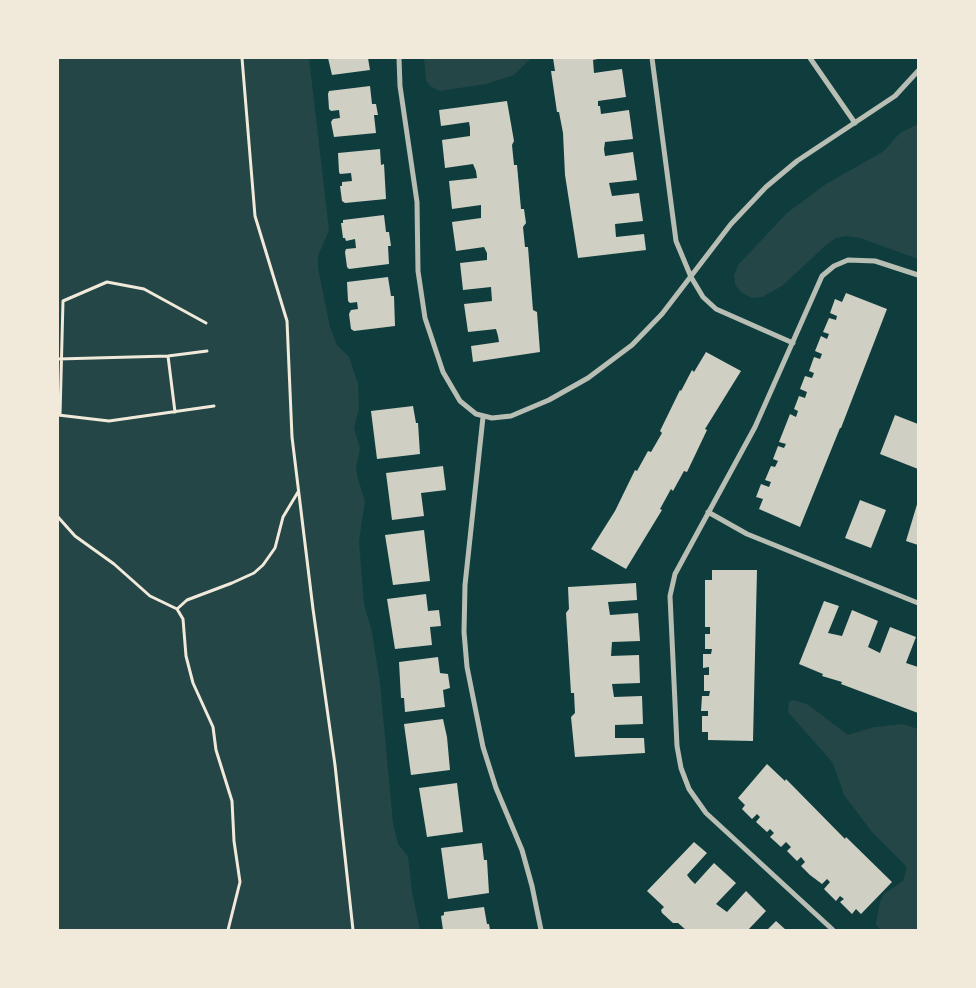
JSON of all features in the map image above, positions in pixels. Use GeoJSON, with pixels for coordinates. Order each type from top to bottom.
{"type":"FeatureCollection","features":[{"type":"Feature","properties":{"kind":"street"},"geometry":{"type":"LineString","coordinates":[[399,58],[400,86],[417,202],[418,271],[425,318],[436,354],[448,382],[467,409],[492,418],[511,416],[549,400],[588,378],[648,330],[731,224],[766,187],[797,161],[895,96],[918,71]]}},
{"type":"Feature","properties":{"kind":"street"},"geometry":{"type":"LineString","coordinates":[[652,58],[676,242],[691,277],[703,297],[716,309],[793,342]]}},
{"type":"Feature","properties":{"kind":"street"},"geometry":{"type":"LineString","coordinates":[[810,58],[855,123]]}},
{"type":"Feature","properties":{"kind":"street"},"geometry":{"type":"LineString","coordinates":[[833,930],[706,813],[689,788],[681,768],[676,736],[670,596],[675,574],[755,427],[819,283],[834,266],[848,260],[875,261],[918,276]]}},
{"type":"Feature","properties":{"kind":"street"},"geometry":{"type":"LineString","coordinates":[[483,416],[465,586],[464,632],[468,675],[482,747],[496,788],[522,850],[541,930]]}},
{"type":"Feature","properties":{"kind":"street"},"geometry":{"type":"LineString","coordinates":[[708,512],[747,534],[918,603]]}},
{"type":"Feature","properties":{"kind":"path"},"geometry":{"type":"LineString","coordinates":[[242,58],[255,216],[287,321],[292,437],[335,765],[353,930]]}},
{"type":"Feature","properties":{"kind":"path"},"geometry":{"type":"LineString","coordinates":[[206,323],[144,289],[107,282],[63,300],[59,359],[59,415],[109,421],[214,406]]}},
{"type":"Feature","properties":{"kind":"path"},"geometry":{"type":"LineString","coordinates":[[59,359],[168,356],[207,352]]}},
{"type":"Feature","properties":{"kind":"path"},"geometry":{"type":"LineString","coordinates":[[168,356],[175,412]]}},
{"type":"Feature","properties":{"kind":"path"},"geometry":{"type":"LineString","coordinates":[[177,609],[187,600],[254,573],[263,565],[275,548],[283,517],[298,492]]}},
{"type":"Feature","properties":{"kind":"path"},"geometry":{"type":"LineString","coordinates":[[58,517],[75,536],[114,564],[150,596],[177,609],[183,619],[186,656],[193,683],[213,727],[216,750],[232,801],[234,841],[240,882],[228,930]]}},
{"type":"Feature","properties":{"kind":"shaded area"},"geometry":{"type":"Polygon","coordinates":[[[58,58],[309,58],[329,230],[318,256],[318,268],[330,327],[337,345],[349,357],[358,384],[359,408],[354,428],[360,448],[356,468],[365,501],[359,541],[364,604],[372,632],[380,683],[393,823],[398,844],[408,856],[412,892],[420,930],[58,930],[58,58]]]}},
{"type":"Feature","properties":{"kind":"shaded area"},"geometry":{"type":"Polygon","coordinates":[[[424,58],[531,58],[514,75],[486,84],[440,91],[430,86],[426,80],[424,58]]]}},
{"type":"Feature","properties":{"kind":"shaded area"},"geometry":{"type":"Polygon","coordinates":[[[918,124],[918,259],[860,238],[847,236],[836,238],[782,286],[762,297],[752,298],[742,293],[735,285],[734,275],[739,264],[787,213],[826,184],[884,151],[900,133],[918,124]]]}},
{"type":"Feature","properties":{"kind":"shaded area"},"geometry":{"type":"Polygon","coordinates":[[[793,700],[807,704],[848,735],[874,727],[903,724],[918,729],[918,930],[880,930],[876,924],[880,902],[884,894],[903,881],[907,867],[872,832],[844,795],[833,763],[788,712],[789,702],[793,700]]]}},
{"type":"Feature","properties":{"kind":"building"},"geometry":{"type":"Polygon","coordinates":[[[328,58],[368,58],[370,70],[332,75],[328,58]]]}},
{"type":"Feature","properties":{"kind":"building"},"geometry":{"type":"Polygon","coordinates":[[[553,58],[602,58],[593,60],[594,73],[622,69],[626,97],[598,101],[598,106],[600,106],[601,114],[629,110],[633,139],[605,142],[604,149],[605,156],[633,152],[637,180],[609,183],[612,196],[639,193],[643,221],[615,224],[616,237],[644,234],[646,250],[578,258],[565,175],[563,133],[559,112],[557,112],[551,71],[555,71],[553,58]]]}},
{"type":"Feature","properties":{"kind":"building"},"geometry":{"type":"Polygon","coordinates":[[[370,86],[372,104],[376,104],[378,115],[374,115],[376,133],[334,137],[331,122],[333,119],[340,118],[339,110],[331,111],[329,109],[329,91],[370,86]]]}},
{"type":"Feature","properties":{"kind":"building"},"geometry":{"type":"Polygon","coordinates":[[[507,101],[514,141],[512,145],[514,165],[517,165],[521,209],[524,209],[526,223],[523,227],[525,247],[528,247],[533,310],[537,312],[540,352],[473,362],[471,346],[499,342],[496,329],[468,332],[464,304],[492,301],[491,287],[463,290],[460,263],[487,260],[487,253],[484,247],[456,251],[452,222],[481,218],[481,205],[452,209],[449,181],[477,178],[473,164],[445,168],[442,140],[470,136],[470,128],[469,122],[441,126],[439,110],[507,101]]]}},
{"type":"Feature","properties":{"kind":"building"},"geometry":{"type":"Polygon","coordinates":[[[380,149],[381,165],[384,164],[386,199],[345,203],[342,201],[340,186],[342,186],[342,182],[352,181],[351,173],[340,174],[339,172],[338,153],[380,149]]]}},
{"type":"Feature","properties":{"kind":"building"},"geometry":{"type":"Polygon","coordinates":[[[384,215],[386,232],[389,232],[391,246],[388,246],[389,264],[349,269],[345,252],[346,249],[356,248],[355,239],[346,241],[343,238],[341,223],[343,223],[343,220],[384,215]]]}},
{"type":"Feature","properties":{"kind":"building"},"geometry":{"type":"Polygon","coordinates":[[[388,277],[391,296],[394,296],[395,326],[354,331],[351,329],[349,314],[351,310],[358,309],[357,302],[350,303],[348,301],[347,282],[388,277]]]}},
{"type":"Feature","properties":{"kind":"building"},"geometry":{"type":"Polygon","coordinates":[[[846,293],[887,309],[800,527],[759,509],[763,499],[756,497],[761,484],[769,487],[771,482],[765,480],[771,466],[775,467],[778,461],[773,459],[778,446],[784,448],[786,444],[779,442],[790,414],[796,417],[798,411],[794,409],[799,396],[805,398],[807,392],[800,389],[805,376],[812,378],[814,373],[809,371],[814,357],[820,359],[822,354],[815,351],[821,336],[827,339],[829,334],[823,332],[829,318],[836,320],[837,316],[830,313],[835,299],[842,302],[846,293]]]}},
{"type":"Feature","properties":{"kind":"building"},"geometry":{"type":"Polygon","coordinates":[[[706,352],[741,371],[705,429],[707,430],[687,472],[684,471],[673,491],[671,489],[660,509],[662,510],[626,569],[591,549],[615,511],[635,470],[637,471],[648,451],[651,452],[662,433],[660,431],[680,390],[706,352]]]}},
{"type":"Feature","properties":{"kind":"building"},"geometry":{"type":"Polygon","coordinates":[[[413,406],[416,423],[418,423],[420,454],[377,459],[371,411],[413,406]]]}},
{"type":"Feature","properties":{"kind":"building"},"geometry":{"type":"Polygon","coordinates":[[[895,415],[918,424],[918,469],[880,454],[895,415]]]}},
{"type":"Feature","properties":{"kind":"building"},"geometry":{"type":"Polygon","coordinates":[[[443,466],[446,490],[421,493],[424,516],[392,520],[386,473],[443,466]]]}},
{"type":"Feature","properties":{"kind":"building"},"geometry":{"type":"Polygon","coordinates":[[[860,500],[886,510],[871,548],[845,538],[860,500]]]}},
{"type":"Feature","properties":{"kind":"building"},"geometry":{"type":"Polygon","coordinates":[[[918,501],[918,545],[906,541],[918,501]]]}},
{"type":"Feature","properties":{"kind":"building"},"geometry":{"type":"Polygon","coordinates":[[[424,530],[430,581],[393,585],[385,535],[424,530]]]}},
{"type":"Feature","properties":{"kind":"building"},"geometry":{"type":"Polygon","coordinates":[[[712,570],[757,570],[753,741],[708,740],[708,732],[702,732],[702,716],[708,716],[708,711],[701,711],[702,696],[709,696],[710,691],[704,691],[704,675],[709,675],[709,667],[703,668],[703,654],[711,654],[712,649],[705,649],[705,634],[710,634],[710,627],[705,627],[705,580],[712,580],[712,570]]]}},
{"type":"Feature","properties":{"kind":"building"},"geometry":{"type":"Polygon","coordinates":[[[636,583],[637,600],[608,602],[610,615],[638,613],[640,641],[612,642],[611,656],[639,655],[640,683],[612,684],[614,697],[642,696],[643,724],[615,725],[615,738],[644,738],[645,753],[575,757],[571,717],[575,713],[574,693],[571,693],[566,613],[569,609],[568,587],[636,583]]]}},
{"type":"Feature","properties":{"kind":"building"},"geometry":{"type":"Polygon","coordinates":[[[426,594],[428,611],[439,610],[441,626],[430,627],[432,645],[395,649],[387,599],[426,594]]]}},
{"type":"Feature","properties":{"kind":"building"},"geometry":{"type":"Polygon","coordinates":[[[824,601],[839,606],[828,633],[842,636],[852,610],[878,621],[868,647],[880,653],[890,627],[916,637],[906,663],[918,667],[918,713],[841,684],[842,682],[822,676],[823,674],[799,664],[824,601]]]}},
{"type":"Feature","properties":{"kind":"building"},"geometry":{"type":"Polygon","coordinates":[[[438,657],[440,673],[448,674],[450,688],[443,690],[445,707],[405,712],[404,698],[401,698],[399,662],[438,657]]]}},
{"type":"Feature","properties":{"kind":"building"},"geometry":{"type":"Polygon","coordinates":[[[443,719],[447,737],[450,770],[411,775],[404,724],[443,719]]]}},
{"type":"Feature","properties":{"kind":"building"},"geometry":{"type":"Polygon","coordinates":[[[767,764],[785,781],[786,779],[845,839],[846,837],[892,882],[861,914],[856,909],[852,914],[840,902],[844,899],[840,896],[836,901],[824,889],[830,882],[827,879],[822,884],[810,875],[801,866],[805,862],[801,857],[797,861],[787,851],[791,847],[786,842],[781,847],[770,837],[774,833],[770,829],[767,832],[756,822],[760,817],[757,814],[752,819],[742,809],[745,805],[738,798],[767,764]]]}},
{"type":"Feature","properties":{"kind":"building"},"geometry":{"type":"Polygon","coordinates":[[[457,783],[463,832],[427,837],[419,788],[457,783]]]}},
{"type":"Feature","properties":{"kind":"building"},"geometry":{"type":"Polygon","coordinates":[[[694,842],[707,853],[687,875],[695,884],[714,863],[736,883],[716,904],[727,912],[746,891],[766,911],[748,930],[686,930],[678,923],[673,923],[662,913],[661,910],[664,907],[647,891],[694,842]]]}},
{"type":"Feature","properties":{"kind":"building"},"geometry":{"type":"Polygon","coordinates":[[[482,843],[484,860],[487,860],[489,893],[448,899],[441,848],[482,843]]]}},
{"type":"Feature","properties":{"kind":"building"},"geometry":{"type":"Polygon","coordinates":[[[484,907],[490,930],[443,930],[441,916],[444,915],[444,912],[484,907]]]}},
{"type":"Feature","properties":{"kind":"building"},"geometry":{"type":"Polygon","coordinates":[[[776,921],[786,930],[767,930],[776,921]]]}}]}
